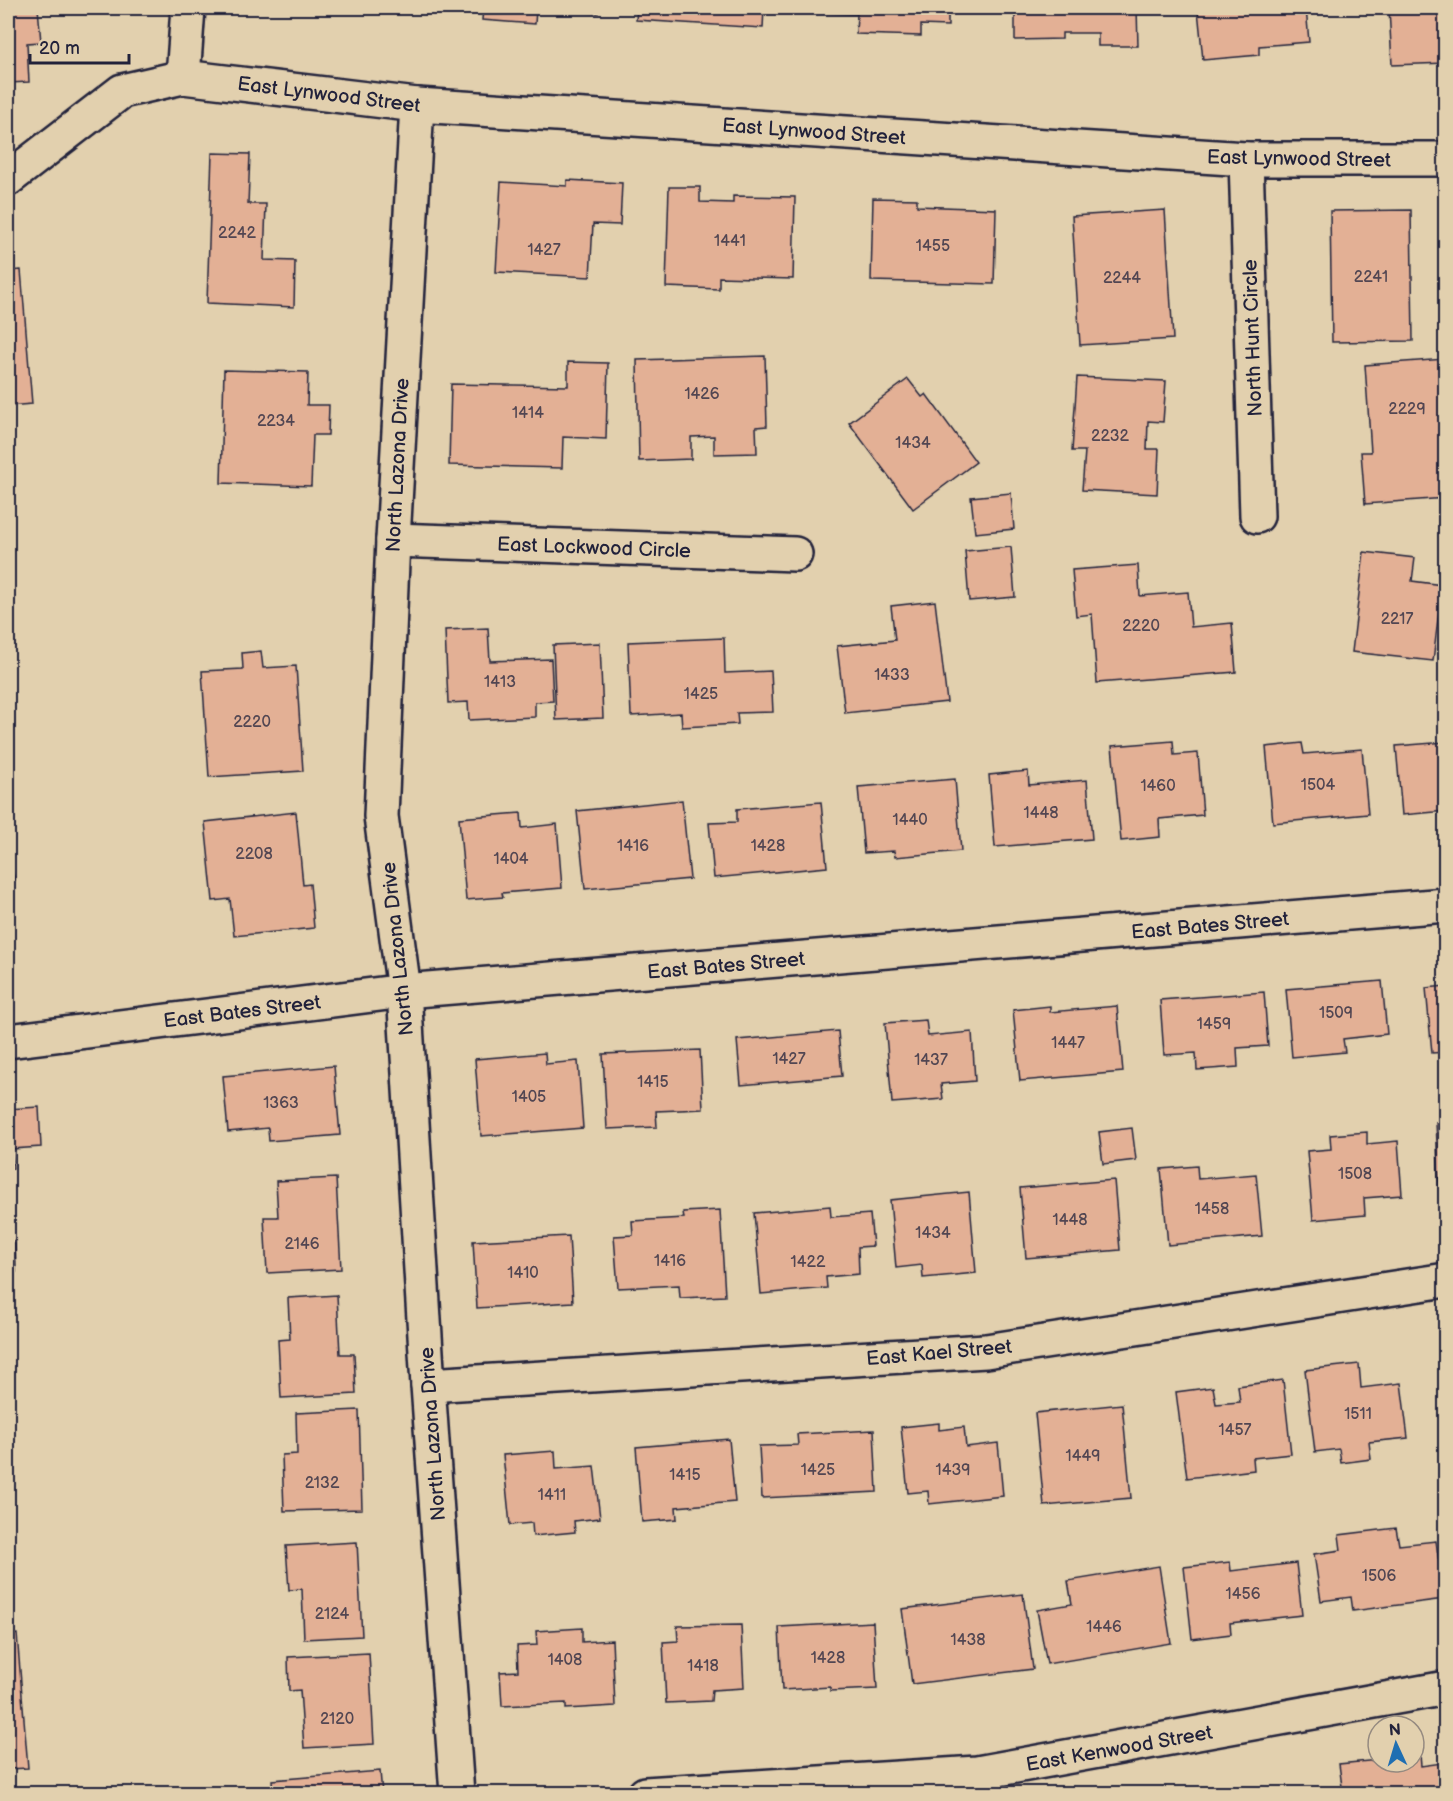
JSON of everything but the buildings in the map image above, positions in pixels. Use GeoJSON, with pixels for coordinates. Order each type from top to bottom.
{"type":"FeatureCollection","features":[{"type":"Feature","properties":{"kind":"street"},"geometry":{"type":"LineString","coordinates":[[183,77],[188,8]]}},
{"type":"Feature","properties":{"kind":"street","name":"East Lynwood Street"},"geometry":{"type":"LineString","coordinates":[[8,179],[122,91],[183,77],[417,105],[1246,159],[1446,159]]}},
{"type":"Feature","properties":{"kind":"street","name":"North Lazona Drive"},"geometry":{"type":"LineString","coordinates":[[417,105],[393,540],[381,816],[404,991],[428,1385],[457,1794]]}},
{"type":"Feature","properties":{"kind":"street","name":"North Hunt Circle"},"geometry":{"type":"LineString","coordinates":[[1246,159],[1257,516]]}},
{"type":"Feature","properties":{"kind":"street","name":"East Lockwood Circle"},"geometry":{"type":"LineString","coordinates":[[393,540],[795,554]]}},
{"type":"Feature","properties":{"kind":"street","name":"East Bates Street"},"geometry":{"type":"LineString","coordinates":[[8,1041],[404,991],[1446,905]]}},
{"type":"Feature","properties":{"kind":"street","name":"East Kael Street"},"geometry":{"type":"LineString","coordinates":[[428,1385],[986,1351],[1446,1280]]}},
{"type":"Feature","properties":{"kind":"street","name":"East Kenwood Street"},"geometry":{"type":"LineString","coordinates":[[645,1794],[977,1773],[1446,1688]]}}]}
